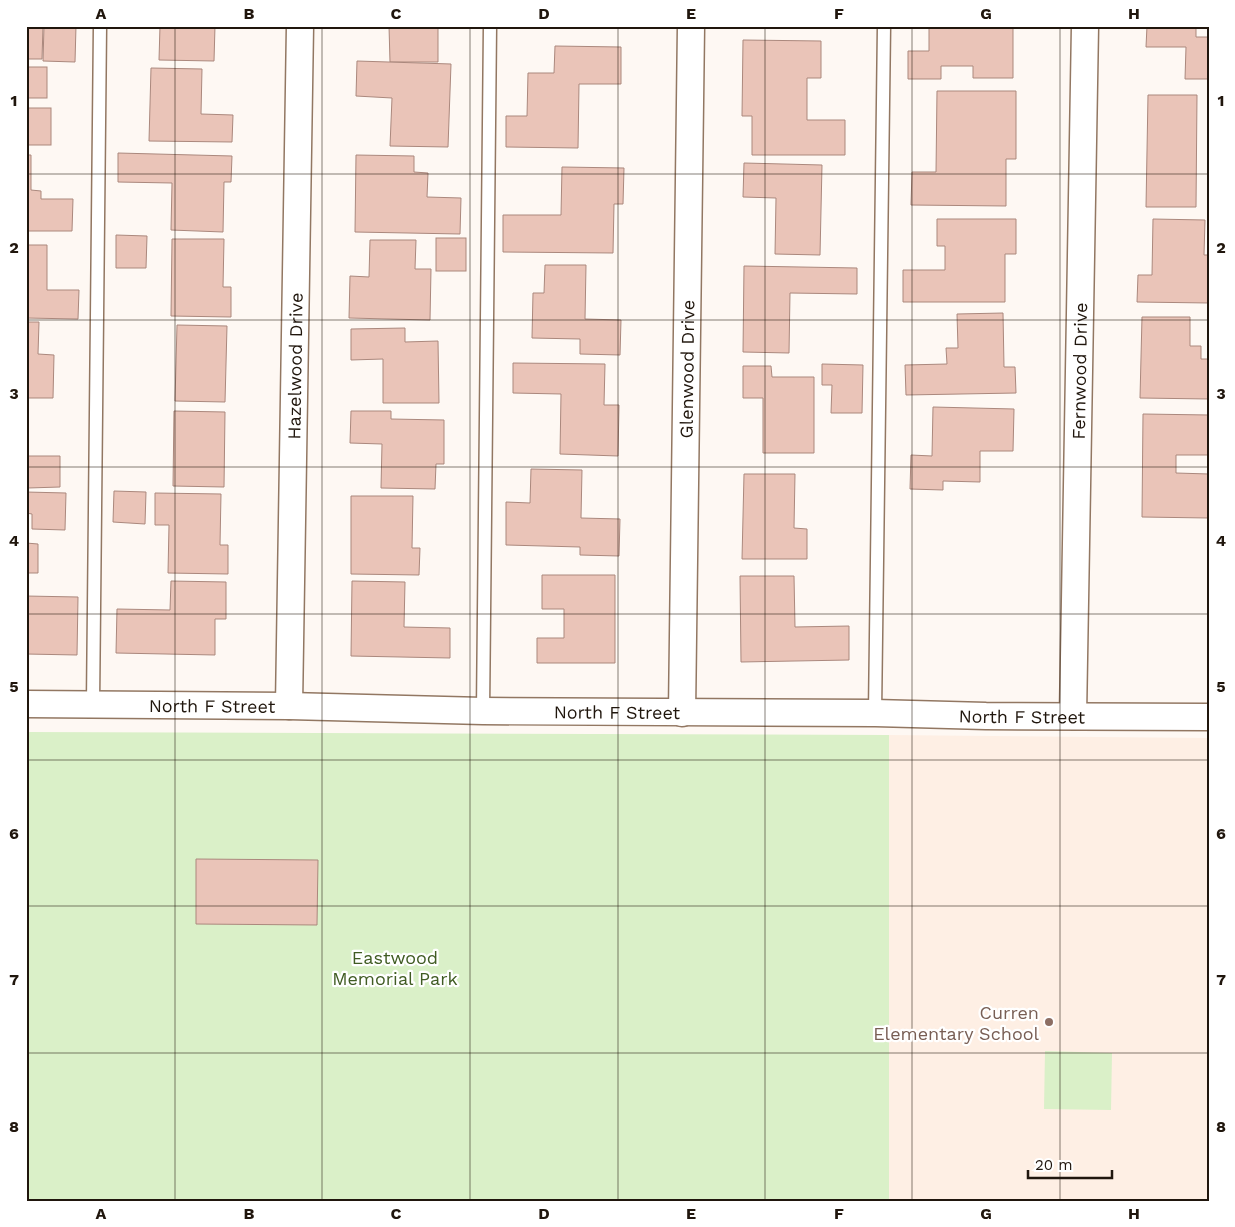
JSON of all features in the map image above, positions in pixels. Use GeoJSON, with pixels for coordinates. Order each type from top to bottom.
{"type":"FeatureCollection","features":[{"type":"Feature","properties":{"kind":"street","name":"Hazelwood Drive"},"geometry":{"type":"LineString","coordinates":[[289,706],[300,26]]}},
{"type":"Feature","properties":{"kind":"street","name":"Glenwood Drive"},"geometry":{"type":"LineString","coordinates":[[682,713],[691,26]]}},
{"type":"Feature","properties":{"kind":"street","name":"Fernwood Drive"},"geometry":{"type":"LineString","coordinates":[[1073,716],[1085,26]]}},
{"type":"Feature","properties":{"kind":"street","name":"North F Street"},"geometry":{"type":"LineString","coordinates":[[26,704],[289,706],[483,712],[876,713],[1209,717]]}},
{"type":"Feature","properties":{"kind":"lane"},"geometry":{"type":"LineString","coordinates":[[93,704],[100,26]]}},
{"type":"Feature","properties":{"kind":"lane"},"geometry":{"type":"LineString","coordinates":[[483,712],[490,26]]}},
{"type":"Feature","properties":{"kind":"lane"},"geometry":{"type":"LineString","coordinates":[[876,713],[884,26]]}},
{"type":"Feature","properties":{"kind":"shaded area","name":"Curren Elementary School"},"geometry":{"type":"Polygon","coordinates":[[[889,735],[1209,738],[1209,1201],[889,1201],[889,735]]]}},
{"type":"Feature","properties":{"kind":"green space","name":"Eastwood Memorial Park"},"geometry":{"type":"Polygon","coordinates":[[[26,732],[889,735],[889,1201],[26,1201],[26,732]]]}},
{"type":"Feature","properties":{"kind":"green space"},"geometry":{"type":"Polygon","coordinates":[[[1045,1051],[1112,1053],[1111,1110],[1044,1109],[1045,1051]]]}},
{"type":"Feature","properties":{"kind":"building"},"geometry":{"type":"Polygon","coordinates":[[[26,26],[43,26],[42,59],[26,59],[26,26]]]}},
{"type":"Feature","properties":{"kind":"building"},"geometry":{"type":"Polygon","coordinates":[[[44,26],[76,26],[75,62],[43,61],[44,26]]]}},
{"type":"Feature","properties":{"kind":"building"},"geometry":{"type":"Polygon","coordinates":[[[160,26],[215,26],[214,61],[159,60],[160,26]]]}},
{"type":"Feature","properties":{"kind":"building"},"geometry":{"type":"Polygon","coordinates":[[[389,26],[438,26],[438,62],[390,62],[389,26]]]}},
{"type":"Feature","properties":{"kind":"building"},"geometry":{"type":"Polygon","coordinates":[[[929,26],[1013,26],[1013,78],[973,78],[973,66],[941,66],[941,79],[908,79],[908,51],[929,51],[929,26]]]}},
{"type":"Feature","properties":{"kind":"building"},"geometry":{"type":"Polygon","coordinates":[[[1147,26],[1196,26],[1196,37],[1209,37],[1209,79],[1185,79],[1186,47],[1146,47],[1147,26]]]}},
{"type":"Feature","properties":{"kind":"building"},"geometry":{"type":"Polygon","coordinates":[[[743,40],[821,41],[821,78],[807,78],[807,120],[845,120],[845,155],[752,155],[752,116],[742,116],[743,40]]]}},
{"type":"Feature","properties":{"kind":"building"},"geometry":{"type":"Polygon","coordinates":[[[555,46],[621,47],[621,84],[579,84],[578,148],[506,147],[506,116],[527,116],[528,73],[554,73],[555,46]]]}},
{"type":"Feature","properties":{"kind":"building"},"geometry":{"type":"Polygon","coordinates":[[[357,61],[451,64],[448,147],[390,146],[392,98],[356,96],[357,61]]]}},
{"type":"Feature","properties":{"kind":"building"},"geometry":{"type":"Polygon","coordinates":[[[26,67],[47,67],[47,98],[26,98],[26,67]]]}},
{"type":"Feature","properties":{"kind":"building"},"geometry":{"type":"Polygon","coordinates":[[[151,68],[202,69],[201,114],[233,115],[232,142],[149,141],[151,68]]]}},
{"type":"Feature","properties":{"kind":"building"},"geometry":{"type":"Polygon","coordinates":[[[937,91],[1016,91],[1016,159],[1006,159],[1006,206],[911,205],[912,172],[936,172],[937,91]]]}},
{"type":"Feature","properties":{"kind":"building"},"geometry":{"type":"Polygon","coordinates":[[[1148,95],[1197,95],[1196,207],[1146,207],[1148,95]]]}},
{"type":"Feature","properties":{"kind":"building"},"geometry":{"type":"Polygon","coordinates":[[[26,108],[51,108],[51,145],[26,145],[26,108]]]}},
{"type":"Feature","properties":{"kind":"building"},"geometry":{"type":"Polygon","coordinates":[[[118,153],[232,156],[231,182],[224,182],[223,232],[171,230],[172,183],[118,182],[118,153]]]}},
{"type":"Feature","properties":{"kind":"building"},"geometry":{"type":"Polygon","coordinates":[[[26,155],[31,155],[31,190],[41,191],[41,199],[73,199],[72,231],[26,231],[26,155]]]}},
{"type":"Feature","properties":{"kind":"building"},"geometry":{"type":"Polygon","coordinates":[[[356,155],[414,156],[414,172],[428,173],[427,197],[461,198],[460,234],[355,232],[356,155]]]}},
{"type":"Feature","properties":{"kind":"building"},"geometry":{"type":"Polygon","coordinates":[[[744,163],[822,165],[820,255],[775,254],[776,198],[743,197],[744,163]]]}},
{"type":"Feature","properties":{"kind":"building"},"geometry":{"type":"Polygon","coordinates":[[[562,167],[624,168],[623,204],[614,204],[613,253],[503,252],[503,215],[561,215],[562,167]]]}},
{"type":"Feature","properties":{"kind":"building"},"geometry":{"type":"Polygon","coordinates":[[[937,219],[1016,219],[1016,254],[1005,254],[1005,302],[903,302],[903,270],[945,270],[945,246],[937,246],[937,219]]]}},
{"type":"Feature","properties":{"kind":"building"},"geometry":{"type":"Polygon","coordinates":[[[1153,219],[1205,220],[1204,255],[1209,255],[1209,303],[1137,302],[1138,275],[1152,275],[1153,219]]]}},
{"type":"Feature","properties":{"kind":"building"},"geometry":{"type":"Polygon","coordinates":[[[116,235],[147,236],[146,268],[116,268],[116,235]]]}},
{"type":"Feature","properties":{"kind":"building"},"geometry":{"type":"Polygon","coordinates":[[[436,238],[466,238],[466,271],[436,271],[436,238]]]}},
{"type":"Feature","properties":{"kind":"building"},"geometry":{"type":"Polygon","coordinates":[[[172,239],[224,239],[223,287],[231,287],[231,317],[171,316],[172,239]]]}},
{"type":"Feature","properties":{"kind":"building"},"geometry":{"type":"Polygon","coordinates":[[[370,240],[416,240],[415,269],[431,269],[430,320],[349,318],[350,276],[369,277],[370,240]]]}},
{"type":"Feature","properties":{"kind":"building"},"geometry":{"type":"Polygon","coordinates":[[[26,245],[47,245],[47,290],[79,290],[78,319],[26,318],[26,245]]]}},
{"type":"Feature","properties":{"kind":"building"},"geometry":{"type":"Polygon","coordinates":[[[545,265],[586,265],[585,319],[621,320],[620,355],[580,354],[580,339],[532,338],[533,293],[544,293],[545,265]]]}},
{"type":"Feature","properties":{"kind":"building"},"geometry":{"type":"Polygon","coordinates":[[[744,266],[857,268],[857,294],[790,293],[789,353],[743,352],[744,266]]]}},
{"type":"Feature","properties":{"kind":"building"},"geometry":{"type":"Polygon","coordinates":[[[1003,313],[1004,367],[1015,367],[1016,393],[906,395],[905,365],[947,364],[946,348],[958,348],[957,314],[1003,313]]]}},
{"type":"Feature","properties":{"kind":"building"},"geometry":{"type":"Polygon","coordinates":[[[1142,317],[1190,317],[1190,346],[1201,346],[1201,359],[1209,359],[1209,399],[1140,398],[1142,317]]]}},
{"type":"Feature","properties":{"kind":"building"},"geometry":{"type":"Polygon","coordinates":[[[26,322],[39,322],[38,354],[54,355],[53,398],[26,398],[26,322]]]}},
{"type":"Feature","properties":{"kind":"building"},"geometry":{"type":"Polygon","coordinates":[[[177,325],[227,326],[225,402],[175,401],[177,325]]]}},
{"type":"Feature","properties":{"kind":"building"},"geometry":{"type":"Polygon","coordinates":[[[405,328],[405,342],[438,341],[439,403],[383,403],[383,359],[351,360],[351,329],[405,328]]]}},
{"type":"Feature","properties":{"kind":"building"},"geometry":{"type":"Polygon","coordinates":[[[513,363],[605,364],[604,405],[619,405],[618,456],[560,454],[561,394],[513,393],[513,363]]]}},
{"type":"Feature","properties":{"kind":"building"},"geometry":{"type":"Polygon","coordinates":[[[822,364],[863,365],[862,413],[831,413],[832,385],[822,385],[822,364]]]}},
{"type":"Feature","properties":{"kind":"building"},"geometry":{"type":"Polygon","coordinates":[[[743,366],[771,366],[772,377],[814,377],[814,453],[763,453],[763,398],[743,398],[743,366]]]}},
{"type":"Feature","properties":{"kind":"building"},"geometry":{"type":"Polygon","coordinates":[[[933,407],[1014,409],[1013,451],[980,451],[980,482],[943,481],[943,490],[910,489],[911,455],[932,456],[933,407]]]}},
{"type":"Feature","properties":{"kind":"building"},"geometry":{"type":"Polygon","coordinates":[[[174,411],[225,412],[224,487],[173,486],[174,411]]]}},
{"type":"Feature","properties":{"kind":"building"},"geometry":{"type":"Polygon","coordinates":[[[351,411],[391,411],[391,419],[444,420],[444,464],[436,464],[435,489],[381,488],[382,444],[350,443],[351,411]]]}},
{"type":"Feature","properties":{"kind":"building"},"geometry":{"type":"Polygon","coordinates":[[[1143,414],[1209,415],[1209,455],[1176,455],[1176,473],[1209,474],[1208,518],[1142,517],[1143,414]]]}},
{"type":"Feature","properties":{"kind":"building"},"geometry":{"type":"Polygon","coordinates":[[[28,456],[60,456],[60,487],[28,488],[28,456]]]}},
{"type":"Feature","properties":{"kind":"building"},"geometry":{"type":"Polygon","coordinates":[[[531,469],[582,470],[581,518],[620,519],[619,556],[580,555],[580,547],[506,545],[506,502],[530,503],[531,469]]]}},
{"type":"Feature","properties":{"kind":"building"},"geometry":{"type":"Polygon","coordinates":[[[744,474],[795,474],[794,528],[807,529],[807,559],[742,559],[744,474]]]}},
{"type":"Feature","properties":{"kind":"building"},"geometry":{"type":"Polygon","coordinates":[[[114,491],[146,492],[145,524],[113,522],[114,491]]]}},
{"type":"Feature","properties":{"kind":"building"},"geometry":{"type":"Polygon","coordinates":[[[26,492],[66,493],[65,530],[32,529],[32,514],[26,513],[26,492]]]}},
{"type":"Feature","properties":{"kind":"building"},"geometry":{"type":"Polygon","coordinates":[[[155,493],[221,494],[220,545],[228,545],[228,574],[168,573],[169,525],[155,525],[155,493]]]}},
{"type":"Feature","properties":{"kind":"building"},"geometry":{"type":"Polygon","coordinates":[[[351,496],[413,496],[412,548],[420,548],[419,575],[351,574],[351,496]]]}},
{"type":"Feature","properties":{"kind":"building"},"geometry":{"type":"Polygon","coordinates":[[[26,543],[38,544],[38,573],[26,573],[26,543]]]}},
{"type":"Feature","properties":{"kind":"building"},"geometry":{"type":"Polygon","coordinates":[[[542,575],[615,575],[615,663],[537,663],[537,638],[564,638],[564,609],[542,609],[542,575]]]}},
{"type":"Feature","properties":{"kind":"building"},"geometry":{"type":"Polygon","coordinates":[[[740,576],[794,576],[795,627],[849,626],[849,660],[741,662],[740,576]]]}},
{"type":"Feature","properties":{"kind":"building"},"geometry":{"type":"Polygon","coordinates":[[[171,581],[226,582],[226,619],[215,619],[215,655],[116,653],[117,609],[170,610],[171,581]]]}},
{"type":"Feature","properties":{"kind":"building"},"geometry":{"type":"Polygon","coordinates":[[[352,581],[405,582],[404,627],[450,628],[450,658],[351,656],[352,581]]]}},
{"type":"Feature","properties":{"kind":"building"},"geometry":{"type":"Polygon","coordinates":[[[26,596],[78,597],[77,655],[26,654],[26,596]]]}},
{"type":"Feature","properties":{"kind":"building"},"geometry":{"type":"Polygon","coordinates":[[[196,859],[318,860],[317,925],[196,924],[196,859]]]}},
{"type":"Feature","properties":{"kind":"place","name":"Curren Elementary School"},"geometry":{"type":"Point","coordinates":[1049,1022]}}]}
